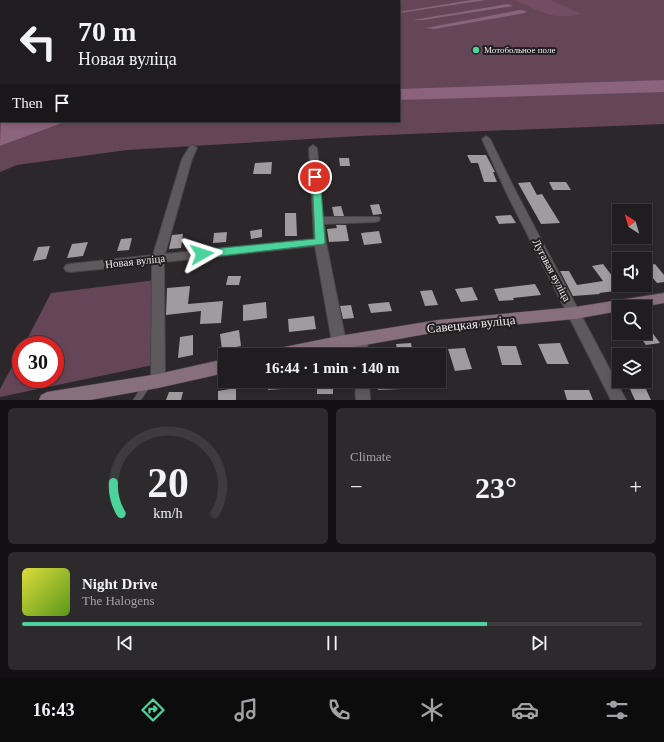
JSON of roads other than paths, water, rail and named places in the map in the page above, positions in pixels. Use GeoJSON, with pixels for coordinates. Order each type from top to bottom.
{"type":"FeatureCollection","features":[{"type":"Feature","properties":{"kind":"main road","name":"Савецкая вуліца"},"geometry":{"type":"LineString","coordinates":[[311,348],[438,326],[575,313],[664,298]]}},
{"type":"Feature","properties":{"kind":"main road"},"geometry":{"type":"LineString","coordinates":[[47,400],[153,382],[218,368]]}},
{"type":"Feature","properties":{"kind":"street","name":"Лугавая вуліца"},"geometry":{"type":"LineString","coordinates":[[486,139],[512,194],[619,400]]}},
{"type":"Feature","properties":{"kind":"street"},"geometry":{"type":"LineString","coordinates":[[153,382],[158,259],[187,159],[193,148]]}},
{"type":"Feature","properties":{"kind":"street"},"geometry":{"type":"LineString","coordinates":[[313,148],[320,242],[339,342]]}},
{"type":"Feature","properties":{"kind":"street"},"geometry":{"type":"LineString","coordinates":[[319,221],[375,219]]}},
{"type":"Feature","properties":{"kind":"street","name":"Новая вуліца"},"geometry":{"type":"LineString","coordinates":[[70,268],[320,242]]}},
{"type":"Feature","properties":{"kind":"street"},"geometry":{"type":"LineString","coordinates":[[360,339],[361,348]]}},
{"type":"Feature","properties":{"kind":"street"},"geometry":{"type":"LineString","coordinates":[[362,388],[363,400]]}},
{"type":"Feature","properties":{"kind":"lane"},"geometry":{"type":"LineString","coordinates":[[137,400],[153,382]]}},
{"type":"Feature","properties":{"kind":"place","name":"Мотобольное поле"},"geometry":{"type":"Point","coordinates":[476,50]}}]}
